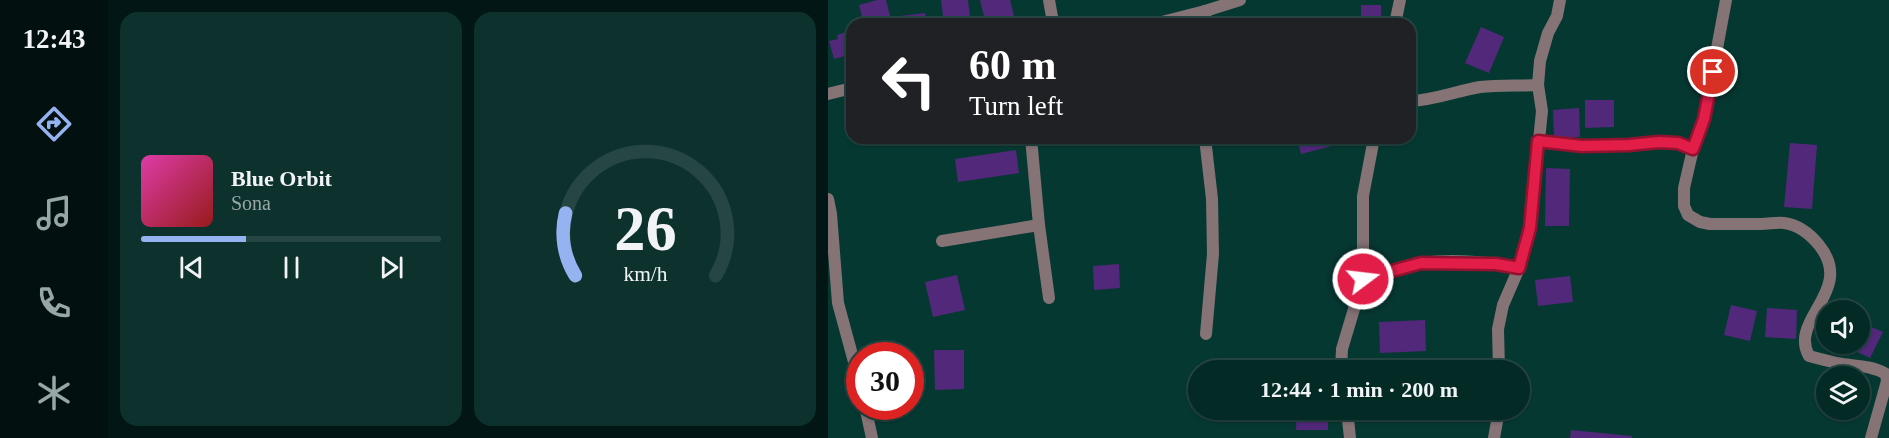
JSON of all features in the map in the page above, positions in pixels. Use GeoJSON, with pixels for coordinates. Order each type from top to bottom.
{"type":"FeatureCollection","features":[{"type":"Feature","properties":{"kind":"street"},"geometry":{"type":"LineString","coordinates":[[1049,0],[1053,18]]}},
{"type":"Feature","properties":{"kind":"street"},"geometry":{"type":"LineString","coordinates":[[1205,18],[1240,0]]}},
{"type":"Feature","properties":{"kind":"street"},"geometry":{"type":"LineString","coordinates":[[1396,18],[1400,0]]}},
{"type":"Feature","properties":{"kind":"street"},"geometry":{"type":"LineString","coordinates":[[1499,360],[1498,329],[1503,304],[1519,268],[1530,228],[1542,111],[1538,86],[1540,61],[1548,33],[1557,16],[1560,0]]}},
{"type":"Feature","properties":{"kind":"street"},"geometry":{"type":"LineString","coordinates":[[1726,0],[1704,119],[1693,149],[1684,188],[1684,206],[1688,216],[1700,222],[1710,224],[1784,223],[1802,229],[1814,239],[1830,262],[1831,281],[1814,315],[1804,347],[1809,356],[1886,374],[1887,381],[1871,438]]}},
{"type":"Feature","properties":{"kind":"street"},"geometry":{"type":"LineString","coordinates":[[1416,100],[1431,99],[1480,87],[1538,86]]}},
{"type":"Feature","properties":{"kind":"street"},"geometry":{"type":"LineString","coordinates":[[828,94],[846,90]]}},
{"type":"Feature","properties":{"kind":"street"},"geometry":{"type":"LineString","coordinates":[[1538,141],[1582,146],[1659,142],[1678,143],[1693,149]]}},
{"type":"Feature","properties":{"kind":"street"},"geometry":{"type":"LineString","coordinates":[[1032,144],[1049,298]]}},
{"type":"Feature","properties":{"kind":"street"},"geometry":{"type":"LineString","coordinates":[[1206,144],[1212,199],[1213,243],[1206,334]]}},
{"type":"Feature","properties":{"kind":"street"},"geometry":{"type":"LineString","coordinates":[[1341,360],[1342,349],[1363,279],[1363,196],[1373,144]]}},
{"type":"Feature","properties":{"kind":"street"},"geometry":{"type":"LineString","coordinates":[[828,199],[838,303],[849,342]]}},
{"type":"Feature","properties":{"kind":"street"},"geometry":{"type":"LineString","coordinates":[[942,241],[1039,225]]}},
{"type":"Feature","properties":{"kind":"street"},"geometry":{"type":"LineString","coordinates":[[1363,279],[1421,263],[1496,264],[1519,268]]}},
{"type":"Feature","properties":{"kind":"street"},"geometry":{"type":"LineString","coordinates":[[868,420],[872,438]]}},
{"type":"Feature","properties":{"kind":"street"},"geometry":{"type":"LineString","coordinates":[[1348,420],[1350,438]]}},
{"type":"Feature","properties":{"kind":"street"},"geometry":{"type":"LineString","coordinates":[[1494,438],[1497,420]]}},
{"type":"Feature","properties":{"kind":"building"},"geometry":{"type":"Polygon","coordinates":[[[886,0],[890,18],[862,18],[859,5],[886,0]]]}},
{"type":"Feature","properties":{"kind":"building"},"geometry":{"type":"Polygon","coordinates":[[[941,0],[968,0],[970,18],[943,18],[941,0]]]}},
{"type":"Feature","properties":{"kind":"building"},"geometry":{"type":"Polygon","coordinates":[[[980,0],[1010,0],[1014,18],[984,18],[980,0]]]}},
{"type":"Feature","properties":{"kind":"building"},"geometry":{"type":"Polygon","coordinates":[[[1361,5],[1381,5],[1381,18],[1361,18],[1361,5]]]}},
{"type":"Feature","properties":{"kind":"building"},"geometry":{"type":"Polygon","coordinates":[[[925,13],[926,18],[900,18],[900,16],[925,13]]]}},
{"type":"Feature","properties":{"kind":"building"},"geometry":{"type":"Polygon","coordinates":[[[1481,27],[1504,37],[1489,73],[1465,63],[1481,27]]]}},
{"type":"Feature","properties":{"kind":"building"},"geometry":{"type":"Polygon","coordinates":[[[846,32],[846,56],[834,59],[829,41],[838,39],[837,35],[846,32]]]}},
{"type":"Feature","properties":{"kind":"building"},"geometry":{"type":"Polygon","coordinates":[[[1585,100],[1614,100],[1614,127],[1585,128],[1585,100]]]}},
{"type":"Feature","properties":{"kind":"building"},"geometry":{"type":"Polygon","coordinates":[[[1579,108],[1580,137],[1554,138],[1553,110],[1579,108]]]}},
{"type":"Feature","properties":{"kind":"building"},"geometry":{"type":"Polygon","coordinates":[[[1790,143],[1817,145],[1812,209],[1784,207],[1790,143]]]}},
{"type":"Feature","properties":{"kind":"building"},"geometry":{"type":"Polygon","coordinates":[[[1298,144],[1339,144],[1301,154],[1298,144]]]}},
{"type":"Feature","properties":{"kind":"building"},"geometry":{"type":"Polygon","coordinates":[[[1016,150],[1019,173],[958,182],[955,159],[1016,150]]]}},
{"type":"Feature","properties":{"kind":"building"},"geometry":{"type":"Polygon","coordinates":[[[1546,168],[1570,169],[1569,226],[1545,226],[1546,168]]]}},
{"type":"Feature","properties":{"kind":"building"},"geometry":{"type":"Polygon","coordinates":[[[1119,264],[1120,288],[1094,290],[1093,266],[1119,264]]]}},
{"type":"Feature","properties":{"kind":"building"},"geometry":{"type":"Polygon","coordinates":[[[957,275],[965,310],[933,317],[925,282],[957,275]]]}},
{"type":"Feature","properties":{"kind":"building"},"geometry":{"type":"Polygon","coordinates":[[[1570,276],[1573,302],[1538,306],[1535,280],[1570,276]]]}},
{"type":"Feature","properties":{"kind":"building"},"geometry":{"type":"Polygon","coordinates":[[[1731,305],[1757,311],[1750,341],[1724,335],[1731,305]]]}},
{"type":"Feature","properties":{"kind":"building"},"geometry":{"type":"Polygon","coordinates":[[[1767,308],[1797,310],[1796,339],[1765,337],[1767,308]]]}},
{"type":"Feature","properties":{"kind":"building"},"geometry":{"type":"Polygon","coordinates":[[[1425,320],[1426,351],[1380,353],[1379,322],[1425,320]]]}},
{"type":"Feature","properties":{"kind":"building"},"geometry":{"type":"Polygon","coordinates":[[[1870,326],[1883,332],[1870,358],[1861,354],[1870,354],[1870,326]]]}},
{"type":"Feature","properties":{"kind":"building"},"geometry":{"type":"Polygon","coordinates":[[[934,350],[964,350],[964,389],[935,390],[934,350]]]}},
{"type":"Feature","properties":{"kind":"building"},"geometry":{"type":"Polygon","coordinates":[[[1296,420],[1328,420],[1328,430],[1296,430],[1296,420]]]}},
{"type":"Feature","properties":{"kind":"building"},"geometry":{"type":"Polygon","coordinates":[[[1571,430],[1632,436],[1632,438],[1570,438],[1571,430]]]}},
{"type":"Feature","properties":{"kind":"route"},"geometry":{"type":"LineString","coordinates":[[1363,279],[1421,263],[1460,262],[1519,268],[1530,228],[1538,141],[1582,146],[1659,142],[1678,143],[1693,149],[1704,119],[1713,72]]}}]}
